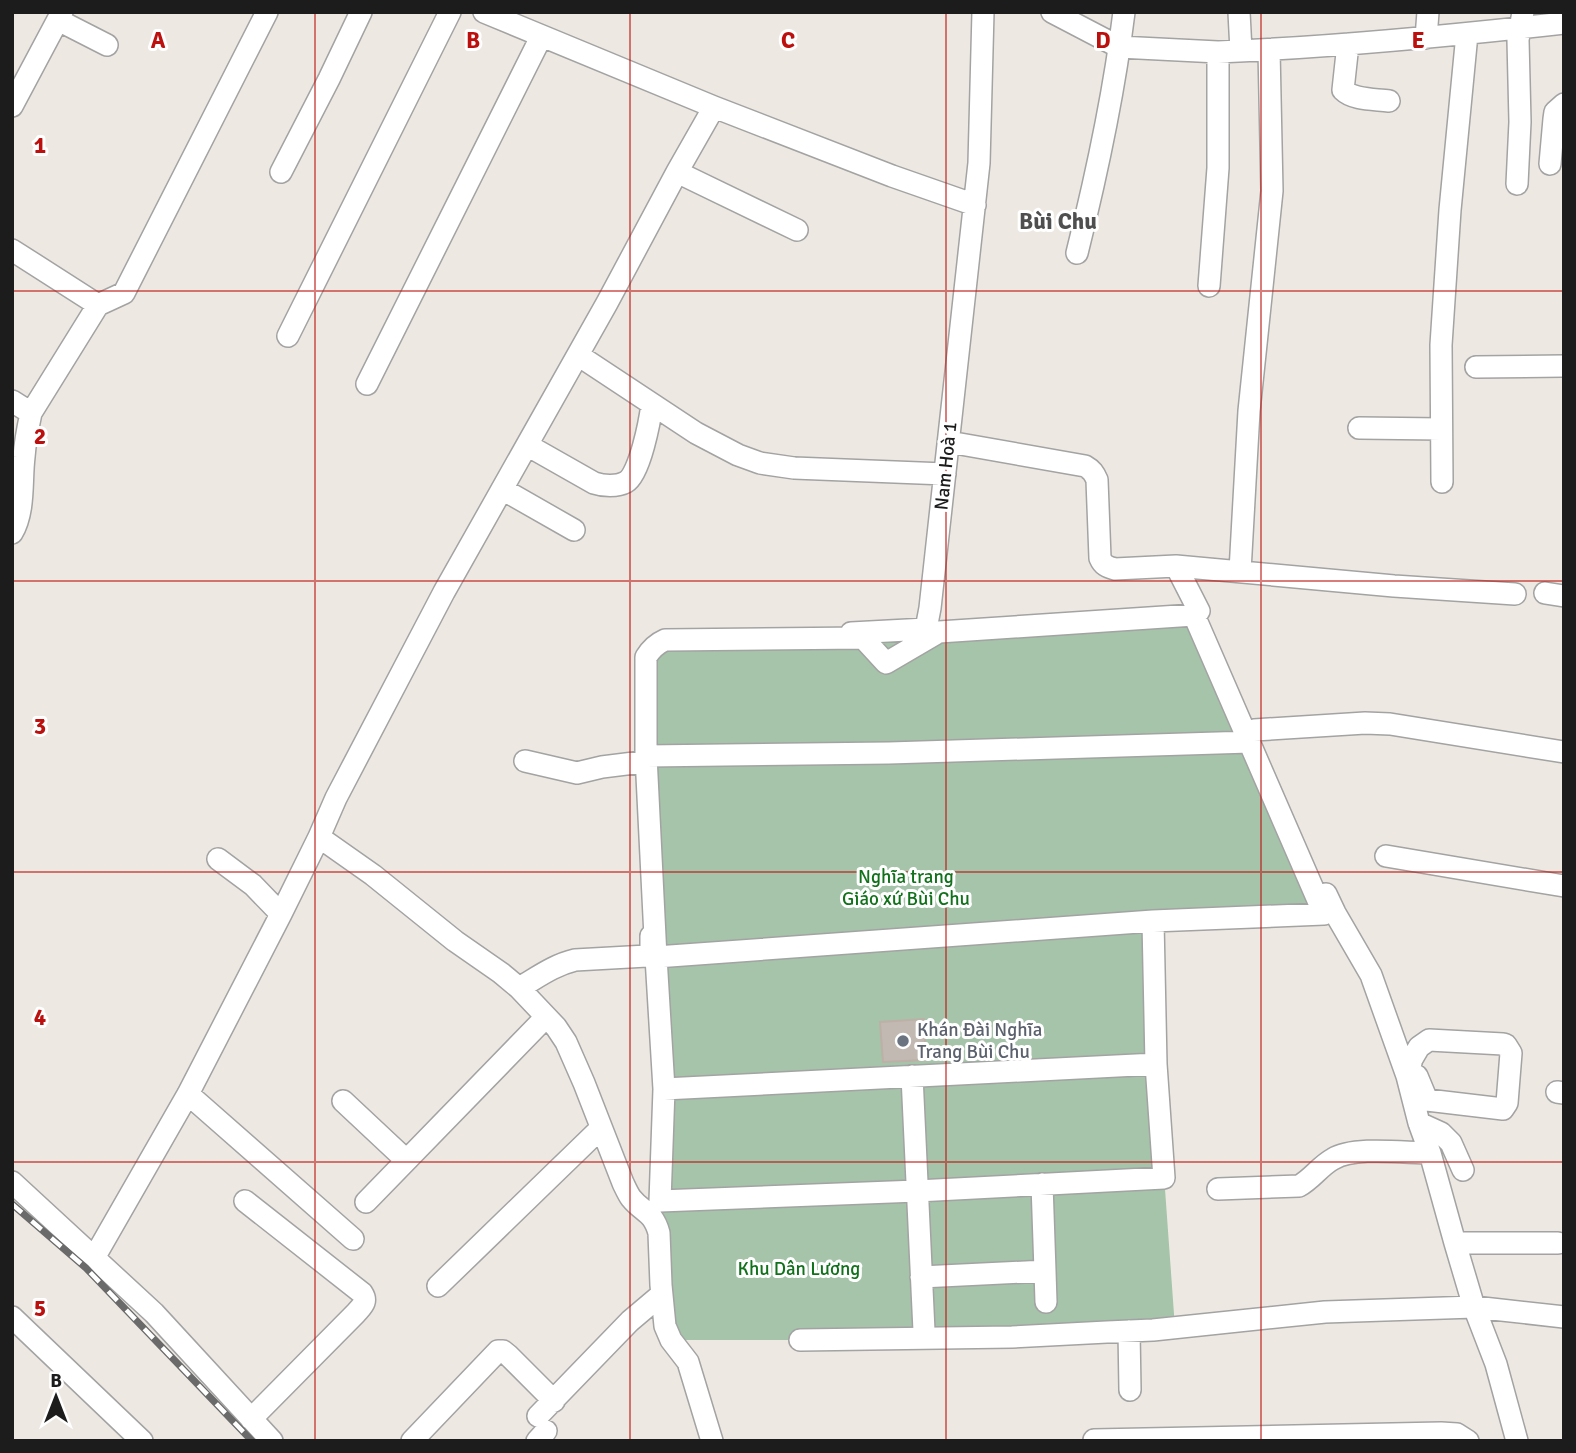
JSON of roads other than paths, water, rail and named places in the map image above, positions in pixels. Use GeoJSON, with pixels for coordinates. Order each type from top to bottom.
{"type":"FeatureCollection","features":[{"type":"Feature","properties":{"kind":"street"},"geometry":{"type":"LineString","coordinates":[[12,533],[19,514],[31,413],[98,305],[124,293],[267,12]]}},
{"type":"Feature","properties":{"kind":"street"},"geometry":{"type":"LineString","coordinates":[[281,172],[361,12]]}},
{"type":"Feature","properties":{"kind":"street"},"geometry":{"type":"LineString","coordinates":[[288,336],[450,12]]}},
{"type":"Feature","properties":{"kind":"street"},"geometry":{"type":"LineString","coordinates":[[484,12],[714,107],[891,176],[975,205]]}},
{"type":"Feature","properties":{"kind":"street","name":"Nam Hoà 1"},"geometry":{"type":"LineString","coordinates":[[926,629],[979,163],[983,12]]}},
{"type":"Feature","properties":{"kind":"street"},"geometry":{"type":"LineString","coordinates":[[1052,12],[1119,47],[1219,52],[1467,34],[1521,20],[1564,23]]}},
{"type":"Feature","properties":{"kind":"street"},"geometry":{"type":"LineString","coordinates":[[1077,253],[1098,169],[1124,12]]}},
{"type":"Feature","properties":{"kind":"street"},"geometry":{"type":"LineString","coordinates":[[1239,12],[1241,51]]}},
{"type":"Feature","properties":{"kind":"street"},"geometry":{"type":"LineString","coordinates":[[1426,38],[1427,12]]}},
{"type":"Feature","properties":{"kind":"street"},"geometry":{"type":"LineString","coordinates":[[12,106],[60,16],[107,44]]}},
{"type":"Feature","properties":{"kind":"street"},"geometry":{"type":"LineString","coordinates":[[1517,184],[1521,20]]}},
{"type":"Feature","properties":{"kind":"street"},"geometry":{"type":"LineString","coordinates":[[1442,482],[1441,345],[1450,210],[1467,34]]}},
{"type":"Feature","properties":{"kind":"street"},"geometry":{"type":"LineString","coordinates":[[367,384],[541,37]]}},
{"type":"Feature","properties":{"kind":"street"},"geometry":{"type":"LineString","coordinates":[[1348,44],[1343,90],[1345,93],[1389,101]]}},
{"type":"Feature","properties":{"kind":"street"},"geometry":{"type":"LineString","coordinates":[[1240,571],[1249,411],[1272,191],[1269,50]]}},
{"type":"Feature","properties":{"kind":"street"},"geometry":{"type":"LineString","coordinates":[[1209,286],[1218,168],[1219,52]]}},
{"type":"Feature","properties":{"kind":"street"},"geometry":{"type":"LineString","coordinates":[[1550,164],[1555,112],[1564,104]]}},
{"type":"Feature","properties":{"kind":"street"},"geometry":{"type":"LineString","coordinates":[[94,1258],[188,1094],[319,838],[336,798],[438,604],[714,107]]}},
{"type":"Feature","properties":{"kind":"street"},"geometry":{"type":"LineString","coordinates":[[677,172],[797,230]]}},
{"type":"Feature","properties":{"kind":"street"},"geometry":{"type":"LineString","coordinates":[[12,250],[98,305]]}},
{"type":"Feature","properties":{"kind":"street"},"geometry":{"type":"LineString","coordinates":[[578,355],[696,433],[738,456],[760,463],[794,468],[945,474]]}},
{"type":"Feature","properties":{"kind":"street"},"geometry":{"type":"LineString","coordinates":[[1476,368],[1564,366]]}},
{"type":"Feature","properties":{"kind":"street"},"geometry":{"type":"LineString","coordinates":[[12,401],[31,413]]}},
{"type":"Feature","properties":{"kind":"street"},"geometry":{"type":"LineString","coordinates":[[527,445],[594,483],[624,483],[629,480],[637,464],[650,422],[652,404]]}},
{"type":"Feature","properties":{"kind":"street"},"geometry":{"type":"LineString","coordinates":[[1359,428],[1441,429]]}},
{"type":"Feature","properties":{"kind":"street"},"geometry":{"type":"LineString","coordinates":[[949,442],[1091,469],[1097,480],[1100,558],[1102,564],[1108,568],[1176,566],[1515,594]]}},
{"type":"Feature","properties":{"kind":"street"},"geometry":{"type":"LineString","coordinates":[[502,489],[574,530]]}},
{"type":"Feature","properties":{"kind":"street"},"geometry":{"type":"LineString","coordinates":[[656,957],[1153,921],[1324,914],[1199,611],[1176,566]]}},
{"type":"Feature","properties":{"kind":"street"},"geometry":{"type":"LineString","coordinates":[[519,988],[564,962],[642,958],[649,954],[652,940],[651,907],[640,678],[642,655],[654,642],[664,637],[926,629],[1199,611]]}},
{"type":"Feature","properties":{"kind":"street"},"geometry":{"type":"LineString","coordinates":[[1153,921],[1156,1064],[1164,1178],[660,1201],[664,1089],[644,759],[646,657],[657,644],[665,640],[863,638],[886,663],[939,632],[1195,615],[1335,913],[1371,975],[1409,1068],[1423,1095],[1427,1100],[1503,1109],[1507,1103],[1511,1053],[1506,1045],[1429,1040],[1419,1046],[1409,1068],[1419,1123],[1474,1307],[1496,1364],[1517,1441]]}},
{"type":"Feature","properties":{"kind":"street"},"geometry":{"type":"LineString","coordinates":[[525,761],[577,773],[644,759],[889,753],[1252,736],[1365,723],[1390,724],[1564,752]]}},
{"type":"Feature","properties":{"kind":"street"},"geometry":{"type":"LineString","coordinates":[[319,838],[373,875],[454,941],[501,973],[519,988],[566,1042],[631,1198],[652,1216],[657,1225],[667,1332],[688,1362],[712,1441]]}},
{"type":"Feature","properties":{"kind":"street"},"geometry":{"type":"LineString","coordinates":[[1386,856],[1564,886]]}},
{"type":"Feature","properties":{"kind":"street"},"geometry":{"type":"LineString","coordinates":[[218,859],[253,885],[281,914]]}},
{"type":"Feature","properties":{"kind":"street"},"geometry":{"type":"LineString","coordinates":[[366,1202],[546,1017]]}},
{"type":"Feature","properties":{"kind":"street"},"geometry":{"type":"LineString","coordinates":[[664,1089],[1156,1064]]}},
{"type":"Feature","properties":{"kind":"street"},"geometry":{"type":"LineString","coordinates":[[912,1076],[924,1331]]}},
{"type":"Feature","properties":{"kind":"street"},"geometry":{"type":"LineString","coordinates":[[188,1094],[353,1238]]}},
{"type":"Feature","properties":{"kind":"street"},"geometry":{"type":"LineString","coordinates":[[342,1101],[407,1160]]}},
{"type":"Feature","properties":{"kind":"street"},"geometry":{"type":"LineString","coordinates":[[1419,1123],[1441,1133],[1451,1143],[1463,1170]]}},
{"type":"Feature","properties":{"kind":"street"},"geometry":{"type":"LineString","coordinates":[[438,1286],[601,1128]]}},
{"type":"Feature","properties":{"kind":"street"},"geometry":{"type":"LineString","coordinates":[[1217,1189],[1299,1186],[1308,1181],[1329,1160],[1353,1152],[1430,1153]]}},
{"type":"Feature","properties":{"kind":"street"},"geometry":{"type":"LineString","coordinates":[[12,1182],[154,1313],[272,1441]]}},
{"type":"Feature","properties":{"kind":"street"},"geometry":{"type":"LineString","coordinates":[[1042,1184],[1046,1302]]}},
{"type":"Feature","properties":{"kind":"street"},"geometry":{"type":"LineString","coordinates":[[246,1201],[365,1298],[365,1303],[356,1313],[251,1419]]}},
{"type":"Feature","properties":{"kind":"street"},"geometry":{"type":"LineString","coordinates":[[1454,1242],[1558,1244]]}},
{"type":"Feature","properties":{"kind":"street"},"geometry":{"type":"LineString","coordinates":[[921,1278],[1045,1271]]}},
{"type":"Feature","properties":{"kind":"street"},"geometry":{"type":"LineString","coordinates":[[540,1429],[554,1401],[630,1321],[662,1294]]}},
{"type":"Feature","properties":{"kind":"street"},"geometry":{"type":"LineString","coordinates":[[800,1340],[1012,1337],[1129,1331],[1325,1312],[1474,1307],[1564,1317]]}},
{"type":"Feature","properties":{"kind":"street"},"geometry":{"type":"LineString","coordinates":[[15,1327],[142,1441]]}},
{"type":"Feature","properties":{"kind":"street"},"geometry":{"type":"LineString","coordinates":[[1129,1331],[1130,1390]]}},
{"type":"Feature","properties":{"kind":"street"},"geometry":{"type":"LineString","coordinates":[[412,1441],[498,1351],[508,1355],[554,1401]]}},
{"type":"Feature","properties":{"kind":"street"},"geometry":{"type":"LineString","coordinates":[[1094,1440],[1441,1433],[1457,1434],[1468,1441]]}},
{"type":"Feature","properties":{"kind":"railway"},"geometry":{"type":"LineString","coordinates":[[12,1204],[86,1268],[252,1441]]}},
{"type":"Feature","properties":{"kind":"place","name":"Khán Đài Nghĩa Trang Bùi Chu"},"geometry":{"type":"Point","coordinates":[903,1041]}},
{"type":"Feature","properties":{"kind":"district","name":"Bùi Chu"},"geometry":{"type":"Point","coordinates":[1058,221]}},
{"type":"Feature","properties":{"kind":"park label","name":"Nghĩa trang Giáo xứ Bùi Chu"},"geometry":{"type":"Point","coordinates":[906,888]}},
{"type":"Feature","properties":{"kind":"park label","name":"Khu Dân Lương"},"geometry":{"type":"Point","coordinates":[799,1269]}}]}
